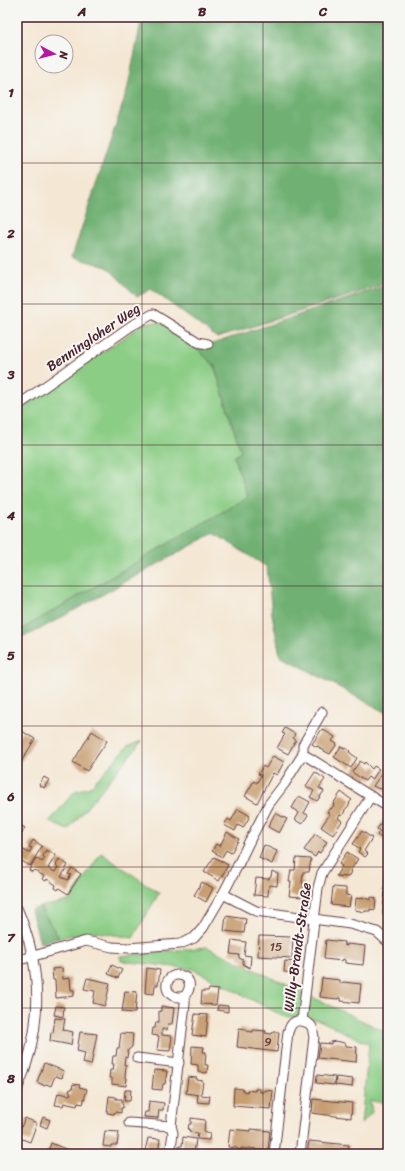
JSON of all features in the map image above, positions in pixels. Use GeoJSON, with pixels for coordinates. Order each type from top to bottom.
{"type":"FeatureCollection","features":[{"type":"Feature","properties":{"kind":"street","name":"Benningloher Weg"},"geometry":{"type":"LineString","coordinates":[[17,406],[131,326],[153,314],[198,342],[208,344]]}},
{"type":"Feature","properties":{"kind":"street"},"geometry":{"type":"LineString","coordinates":[[17,959],[23,959],[86,941],[112,947],[128,948],[180,944],[194,938],[203,928],[237,867],[269,804],[285,783],[303,754],[303,745],[322,712]]}},
{"type":"Feature","properties":{"kind":"street"},"geometry":{"type":"LineString","coordinates":[[303,754],[388,808]]}},
{"type":"Feature","properties":{"kind":"street","name":"Willy-Brandt-Straße"},"geometry":{"type":"LineString","coordinates":[[302,1021],[318,888],[322,873],[371,796]]}},
{"type":"Feature","properties":{"kind":"street"},"geometry":{"type":"LineString","coordinates":[[222,894],[256,911],[350,924],[377,932],[387,940]]}},
{"type":"Feature","properties":{"kind":"street"},"geometry":{"type":"LineString","coordinates":[[17,908],[23,922],[32,956],[36,981],[37,1007],[31,1046],[18,1084]]}},
{"type":"Feature","properties":{"kind":"street"},"geometry":{"type":"LineString","coordinates":[[170,1154],[173,1133],[171,1126],[186,1004],[185,996]]}},
{"type":"Feature","properties":{"kind":"street","name":"Willy-Brandt-Straße"},"geometry":{"type":"LineString","coordinates":[[274,1154],[288,1032],[292,1023],[302,1021],[308,1023],[312,1028],[314,1037],[300,1154]]}},
{"type":"Feature","properties":{"kind":"street"},"geometry":{"type":"LineString","coordinates":[[137,1058],[179,1063]]}},
{"type":"Feature","properties":{"kind":"street"},"geometry":{"type":"LineString","coordinates":[[129,1123],[171,1126]]}},
{"type":"Feature","properties":{"kind":"green space"},"geometry":{"type":"Polygon","coordinates":[[[142,17],[388,17],[388,283],[217,338],[151,289],[137,297],[107,267],[72,257],[127,91],[142,17]]]}},
{"type":"Feature","properties":{"kind":"green space"},"geometry":{"type":"Polygon","coordinates":[[[388,285],[388,714],[280,655],[272,614],[267,567],[214,533],[33,633],[17,638],[17,632],[248,497],[234,457],[241,452],[214,365],[197,349],[388,285]]]}},
{"type":"Feature","properties":{"kind":"green space"},"geometry":{"type":"Polygon","coordinates":[[[160,322],[197,349],[214,365],[241,452],[234,457],[248,497],[17,632],[17,411],[145,323],[160,322]]]}},
{"type":"Feature","properties":{"kind":"green space"},"geometry":{"type":"Polygon","coordinates":[[[142,741],[68,830],[49,822],[75,791],[90,787],[127,747],[142,741]]]}},
{"type":"Feature","properties":{"kind":"green space"},"geometry":{"type":"Polygon","coordinates":[[[101,853],[159,893],[133,938],[91,931],[59,938],[40,907],[69,901],[101,853]]]}},
{"type":"Feature","properties":{"kind":"green space"},"geometry":{"type":"Polygon","coordinates":[[[40,907],[59,938],[40,943],[31,910],[40,907]]]}},
{"type":"Feature","properties":{"kind":"green space"},"geometry":{"type":"Polygon","coordinates":[[[207,947],[388,1033],[388,1103],[370,1101],[372,1112],[361,1124],[369,1044],[319,1020],[283,1016],[193,969],[121,961],[120,956],[207,947]]]}},
{"type":"Feature","properties":{"kind":"building"},"geometry":{"type":"Polygon","coordinates":[[[285,728],[295,734],[293,738],[296,740],[288,754],[277,748],[285,734],[282,733],[285,728]]]}},
{"type":"Feature","properties":{"kind":"building"},"geometry":{"type":"Polygon","coordinates":[[[322,729],[335,737],[332,741],[337,744],[330,754],[312,744],[322,729]]]}},
{"type":"Feature","properties":{"kind":"building"},"geometry":{"type":"Polygon","coordinates":[[[22,731],[35,739],[21,762],[17,760],[17,739],[22,731]]]}},
{"type":"Feature","properties":{"kind":"building"},"geometry":{"type":"Polygon","coordinates":[[[92,731],[107,741],[87,771],[73,762],[92,731]]]}},
{"type":"Feature","properties":{"kind":"building"},"geometry":{"type":"Polygon","coordinates":[[[341,746],[350,751],[349,752],[357,758],[351,768],[334,757],[341,746]]]}},
{"type":"Feature","properties":{"kind":"building"},"geometry":{"type":"Polygon","coordinates":[[[273,756],[284,762],[277,775],[273,773],[257,803],[245,796],[254,781],[257,783],[261,775],[258,774],[263,766],[266,768],[273,756]]]}},
{"type":"Feature","properties":{"kind":"building"},"geometry":{"type":"Polygon","coordinates":[[[360,761],[364,764],[365,762],[372,769],[374,766],[379,769],[372,780],[368,777],[365,781],[352,772],[360,761]]]}},
{"type":"Feature","properties":{"kind":"building"},"geometry":{"type":"Polygon","coordinates":[[[384,770],[388,773],[388,793],[373,786],[384,770]]]}},
{"type":"Feature","properties":{"kind":"building"},"geometry":{"type":"Polygon","coordinates":[[[315,772],[325,779],[319,788],[324,791],[317,801],[310,797],[314,791],[306,786],[315,772]]]}},
{"type":"Feature","properties":{"kind":"building"},"geometry":{"type":"Polygon","coordinates":[[[44,777],[49,780],[44,788],[39,785],[44,777]]]}},
{"type":"Feature","properties":{"kind":"building"},"geometry":{"type":"Polygon","coordinates":[[[341,792],[352,800],[342,816],[340,815],[338,818],[342,821],[333,835],[321,827],[330,814],[327,812],[334,805],[333,804],[341,792]]]}},
{"type":"Feature","properties":{"kind":"building"},"geometry":{"type":"Polygon","coordinates":[[[299,796],[310,802],[304,813],[308,815],[302,824],[295,820],[299,813],[292,808],[299,796]]]}},
{"type":"Feature","properties":{"kind":"building"},"geometry":{"type":"Polygon","coordinates":[[[238,809],[250,816],[243,828],[238,825],[235,831],[224,825],[228,819],[231,821],[238,809]]]}},
{"type":"Feature","properties":{"kind":"building"},"geometry":{"type":"Polygon","coordinates":[[[275,813],[287,819],[279,833],[268,827],[275,813]]]}},
{"type":"Feature","properties":{"kind":"building"},"geometry":{"type":"Polygon","coordinates":[[[387,814],[387,842],[377,835],[380,831],[377,829],[387,814]]]}},
{"type":"Feature","properties":{"kind":"building"},"geometry":{"type":"Polygon","coordinates":[[[17,823],[25,828],[17,842],[17,823]]]}},
{"type":"Feature","properties":{"kind":"building"},"geometry":{"type":"Polygon","coordinates":[[[362,831],[372,838],[364,851],[368,854],[365,857],[358,852],[360,849],[353,844],[362,831]]]}},
{"type":"Feature","properties":{"kind":"building"},"geometry":{"type":"Polygon","coordinates":[[[227,832],[239,839],[231,853],[226,850],[222,857],[212,851],[216,844],[220,846],[227,832]]]}},
{"type":"Feature","properties":{"kind":"building"},"geometry":{"type":"Polygon","coordinates":[[[315,834],[327,842],[320,853],[318,852],[315,857],[304,850],[315,834]]]}},
{"type":"Feature","properties":{"kind":"building"},"geometry":{"type":"Polygon","coordinates":[[[33,840],[42,846],[30,866],[20,860],[19,862],[17,861],[22,849],[29,853],[32,848],[29,847],[33,840]]]}},
{"type":"Feature","properties":{"kind":"building"},"geometry":{"type":"Polygon","coordinates":[[[264,845],[277,851],[272,864],[259,858],[264,845]]]}},
{"type":"Feature","properties":{"kind":"building"},"geometry":{"type":"Polygon","coordinates":[[[46,850],[56,855],[48,868],[55,872],[58,867],[56,865],[59,859],[68,865],[61,877],[68,880],[71,875],[68,874],[72,868],[81,874],[68,894],[59,888],[58,890],[55,888],[56,885],[47,879],[46,881],[42,879],[44,876],[34,870],[32,872],[29,870],[36,858],[42,862],[45,858],[43,856],[46,850]]]}},
{"type":"Feature","properties":{"kind":"building"},"geometry":{"type":"Polygon","coordinates":[[[347,852],[358,859],[348,877],[336,876],[342,866],[339,864],[347,852]]]}},
{"type":"Feature","properties":{"kind":"building"},"geometry":{"type":"Polygon","coordinates":[[[214,857],[228,865],[219,881],[204,872],[214,857]]]}},
{"type":"Feature","properties":{"kind":"building"},"geometry":{"type":"Polygon","coordinates":[[[296,858],[311,859],[309,872],[303,872],[302,883],[304,883],[304,888],[302,897],[289,896],[291,870],[295,870],[296,858]]]}},
{"type":"Feature","properties":{"kind":"building"},"geometry":{"type":"Polygon","coordinates":[[[272,871],[278,874],[277,886],[269,885],[268,896],[254,895],[256,878],[269,879],[272,871]]]}},
{"type":"Feature","properties":{"kind":"building"},"geometry":{"type":"Polygon","coordinates":[[[388,873],[388,914],[383,914],[385,877],[388,873]]]}},
{"type":"Feature","properties":{"kind":"building"},"geometry":{"type":"Polygon","coordinates":[[[202,882],[213,888],[206,902],[194,895],[202,882]]]}},
{"type":"Feature","properties":{"kind":"building"},"geometry":{"type":"Polygon","coordinates":[[[333,887],[346,888],[346,895],[351,896],[349,907],[331,905],[333,887]]]}},
{"type":"Feature","properties":{"kind":"building"},"geometry":{"type":"Polygon","coordinates":[[[361,897],[371,900],[371,897],[376,898],[375,910],[370,909],[370,911],[365,912],[355,910],[356,898],[361,899],[361,897]]]}},
{"type":"Feature","properties":{"kind":"building"},"geometry":{"type":"Polygon","coordinates":[[[226,916],[246,919],[244,933],[224,931],[226,916]]]}},
{"type":"Feature","properties":{"kind":"building"},"geometry":{"type":"Polygon","coordinates":[[[259,936],[293,937],[292,958],[258,956],[259,936]]]}},
{"type":"Feature","properties":{"kind":"building"},"geometry":{"type":"Polygon","coordinates":[[[232,940],[246,942],[244,955],[251,956],[250,968],[243,964],[243,960],[239,958],[239,955],[230,954],[232,940]]]}},
{"type":"Feature","properties":{"kind":"building"},"geometry":{"type":"Polygon","coordinates":[[[326,940],[344,942],[344,945],[347,946],[347,944],[365,946],[363,965],[345,963],[345,960],[343,959],[342,961],[324,959],[326,940]]]}},
{"type":"Feature","properties":{"kind":"building"},"geometry":{"type":"Polygon","coordinates":[[[285,961],[297,962],[296,973],[284,972],[285,961]]]}},
{"type":"Feature","properties":{"kind":"building"},"geometry":{"type":"Polygon","coordinates":[[[112,965],[122,970],[118,978],[108,974],[112,965]]]}},
{"type":"Feature","properties":{"kind":"building"},"geometry":{"type":"Polygon","coordinates":[[[62,968],[63,979],[70,978],[71,990],[74,990],[74,996],[56,998],[55,980],[53,980],[52,969],[62,968]]]}},
{"type":"Feature","properties":{"kind":"building"},"geometry":{"type":"Polygon","coordinates":[[[147,968],[160,970],[158,985],[155,985],[154,994],[145,993],[147,968]]]}},
{"type":"Feature","properties":{"kind":"building"},"geometry":{"type":"Polygon","coordinates":[[[87,978],[110,983],[105,1006],[93,1003],[95,991],[84,989],[87,978]]]}},
{"type":"Feature","properties":{"kind":"building"},"geometry":{"type":"Polygon","coordinates":[[[322,978],[340,980],[340,983],[342,984],[343,982],[361,984],[359,1003],[341,1001],[341,998],[320,997],[322,978]]]}},
{"type":"Feature","properties":{"kind":"building"},"geometry":{"type":"Polygon","coordinates":[[[209,989],[218,990],[216,1005],[201,1004],[202,991],[208,991],[209,989]]]}},
{"type":"Feature","properties":{"kind":"building"},"geometry":{"type":"Polygon","coordinates":[[[125,991],[137,992],[135,1013],[122,1012],[125,991]]]}},
{"type":"Feature","properties":{"kind":"building"},"geometry":{"type":"Polygon","coordinates":[[[388,998],[388,1025],[384,1024],[388,998]]]}},
{"type":"Feature","properties":{"kind":"building"},"geometry":{"type":"Polygon","coordinates":[[[218,1005],[228,1006],[228,1012],[217,1010],[218,1005]]]}},
{"type":"Feature","properties":{"kind":"building"},"geometry":{"type":"Polygon","coordinates":[[[56,1006],[64,1007],[63,1017],[54,1015],[56,1006]]]}},
{"type":"Feature","properties":{"kind":"building"},"geometry":{"type":"Polygon","coordinates":[[[161,1006],[174,1008],[172,1024],[168,1024],[167,1030],[162,1029],[162,1035],[172,1036],[170,1051],[157,1050],[159,1036],[152,1035],[156,1022],[159,1022],[159,1011],[161,1011],[161,1006]]]}},
{"type":"Feature","properties":{"kind":"building"},"geometry":{"type":"Polygon","coordinates":[[[195,1014],[208,1015],[206,1037],[192,1035],[195,1014]]]}},
{"type":"Feature","properties":{"kind":"building"},"geometry":{"type":"Polygon","coordinates":[[[55,1018],[65,1019],[63,1030],[73,1032],[71,1045],[50,1041],[51,1032],[53,1033],[55,1018]]]}},
{"type":"Feature","properties":{"kind":"building"},"geometry":{"type":"Polygon","coordinates":[[[239,1028],[253,1032],[253,1030],[266,1031],[265,1033],[272,1034],[273,1032],[279,1032],[277,1052],[237,1047],[239,1028]]]}},
{"type":"Feature","properties":{"kind":"building"},"geometry":{"type":"Polygon","coordinates":[[[80,1032],[97,1034],[91,1065],[83,1063],[85,1053],[77,1051],[80,1032]]]}},
{"type":"Feature","properties":{"kind":"building"},"geometry":{"type":"Polygon","coordinates":[[[121,1033],[133,1034],[132,1047],[128,1050],[127,1058],[125,1057],[125,1078],[127,1078],[126,1086],[112,1084],[112,1078],[109,1078],[110,1070],[113,1070],[113,1056],[116,1056],[117,1048],[119,1048],[121,1033]]]}},
{"type":"Feature","properties":{"kind":"building"},"geometry":{"type":"Polygon","coordinates":[[[336,1041],[346,1044],[346,1046],[357,1047],[356,1062],[318,1058],[320,1043],[331,1044],[331,1042],[336,1041]]]}},
{"type":"Feature","properties":{"kind":"building"},"geometry":{"type":"Polygon","coordinates":[[[192,1046],[204,1047],[203,1052],[206,1052],[205,1065],[208,1065],[207,1073],[198,1072],[198,1065],[191,1064],[192,1046]]]}},
{"type":"Feature","properties":{"kind":"building"},"geometry":{"type":"Polygon","coordinates":[[[44,1063],[64,1071],[62,1078],[55,1076],[51,1086],[46,1084],[45,1086],[37,1082],[44,1063]]]}},
{"type":"Feature","properties":{"kind":"building"},"geometry":{"type":"Polygon","coordinates":[[[154,1070],[167,1071],[165,1084],[163,1084],[162,1090],[152,1089],[154,1070]]]}},
{"type":"Feature","properties":{"kind":"building"},"geometry":{"type":"Polygon","coordinates":[[[317,1075],[335,1077],[334,1085],[316,1083],[317,1075]]]}},
{"type":"Feature","properties":{"kind":"building"},"geometry":{"type":"Polygon","coordinates":[[[188,1077],[197,1078],[197,1080],[203,1081],[201,1095],[210,1096],[209,1103],[197,1102],[198,1095],[186,1093],[188,1077]]]}},
{"type":"Feature","properties":{"kind":"building"},"geometry":{"type":"Polygon","coordinates":[[[336,1077],[353,1079],[352,1087],[335,1085],[336,1077]]]}},
{"type":"Feature","properties":{"kind":"building"},"geometry":{"type":"Polygon","coordinates":[[[73,1084],[80,1085],[79,1087],[87,1089],[83,1104],[78,1103],[77,1106],[64,1103],[63,1106],[55,1105],[58,1093],[71,1094],[69,1090],[72,1089],[73,1084]]]}},
{"type":"Feature","properties":{"kind":"building"},"geometry":{"type":"Polygon","coordinates":[[[234,1088],[243,1089],[243,1091],[247,1092],[247,1090],[255,1091],[255,1089],[260,1089],[260,1092],[264,1092],[264,1090],[273,1091],[271,1109],[233,1106],[234,1088]]]}},
{"type":"Feature","properties":{"kind":"building"},"geometry":{"type":"Polygon","coordinates":[[[125,1090],[131,1090],[130,1101],[124,1101],[125,1090]]]}},
{"type":"Feature","properties":{"kind":"building"},"geometry":{"type":"Polygon","coordinates":[[[109,1096],[116,1097],[116,1099],[122,1099],[123,1108],[121,1108],[121,1113],[107,1113],[109,1096]]]}},
{"type":"Feature","properties":{"kind":"building"},"geometry":{"type":"Polygon","coordinates":[[[313,1099],[352,1103],[351,1118],[312,1113],[313,1099]]]}},
{"type":"Feature","properties":{"kind":"building"},"geometry":{"type":"Polygon","coordinates":[[[149,1101],[164,1103],[163,1110],[159,1110],[158,1118],[144,1117],[145,1112],[148,1112],[149,1101]]]}},
{"type":"Feature","properties":{"kind":"building"},"geometry":{"type":"Polygon","coordinates":[[[43,1117],[50,1120],[47,1128],[40,1125],[43,1117]]]}},
{"type":"Feature","properties":{"kind":"building"},"geometry":{"type":"Polygon","coordinates":[[[25,1118],[37,1123],[30,1142],[17,1137],[25,1118]]]}},
{"type":"Feature","properties":{"kind":"building"},"geometry":{"type":"Polygon","coordinates":[[[191,1118],[205,1120],[204,1132],[210,1133],[209,1140],[197,1139],[198,1133],[190,1132],[190,1130],[188,1130],[189,1124],[191,1124],[191,1118]]]}},
{"type":"Feature","properties":{"kind":"building"},"geometry":{"type":"Polygon","coordinates":[[[230,1129],[270,1131],[268,1150],[241,1148],[241,1150],[228,1147],[230,1129]]]}},
{"type":"Feature","properties":{"kind":"building"},"geometry":{"type":"Polygon","coordinates":[[[105,1131],[119,1132],[117,1145],[111,1145],[111,1147],[103,1146],[105,1131]]]}},
{"type":"Feature","properties":{"kind":"building"},"geometry":{"type":"Polygon","coordinates":[[[183,1137],[196,1139],[194,1154],[179,1154],[179,1146],[182,1146],[183,1137]]]}},
{"type":"Feature","properties":{"kind":"building"},"geometry":{"type":"Polygon","coordinates":[[[148,1138],[160,1139],[158,1153],[142,1154],[142,1151],[145,1151],[148,1138]]]}},
{"type":"Feature","properties":{"kind":"building"},"geometry":{"type":"Polygon","coordinates":[[[309,1141],[349,1145],[348,1154],[307,1154],[309,1141]]]}},
{"type":"Feature","properties":{"kind":"building"},"geometry":{"type":"Polygon","coordinates":[[[51,1143],[68,1150],[67,1154],[47,1154],[51,1143]]]}}]}
